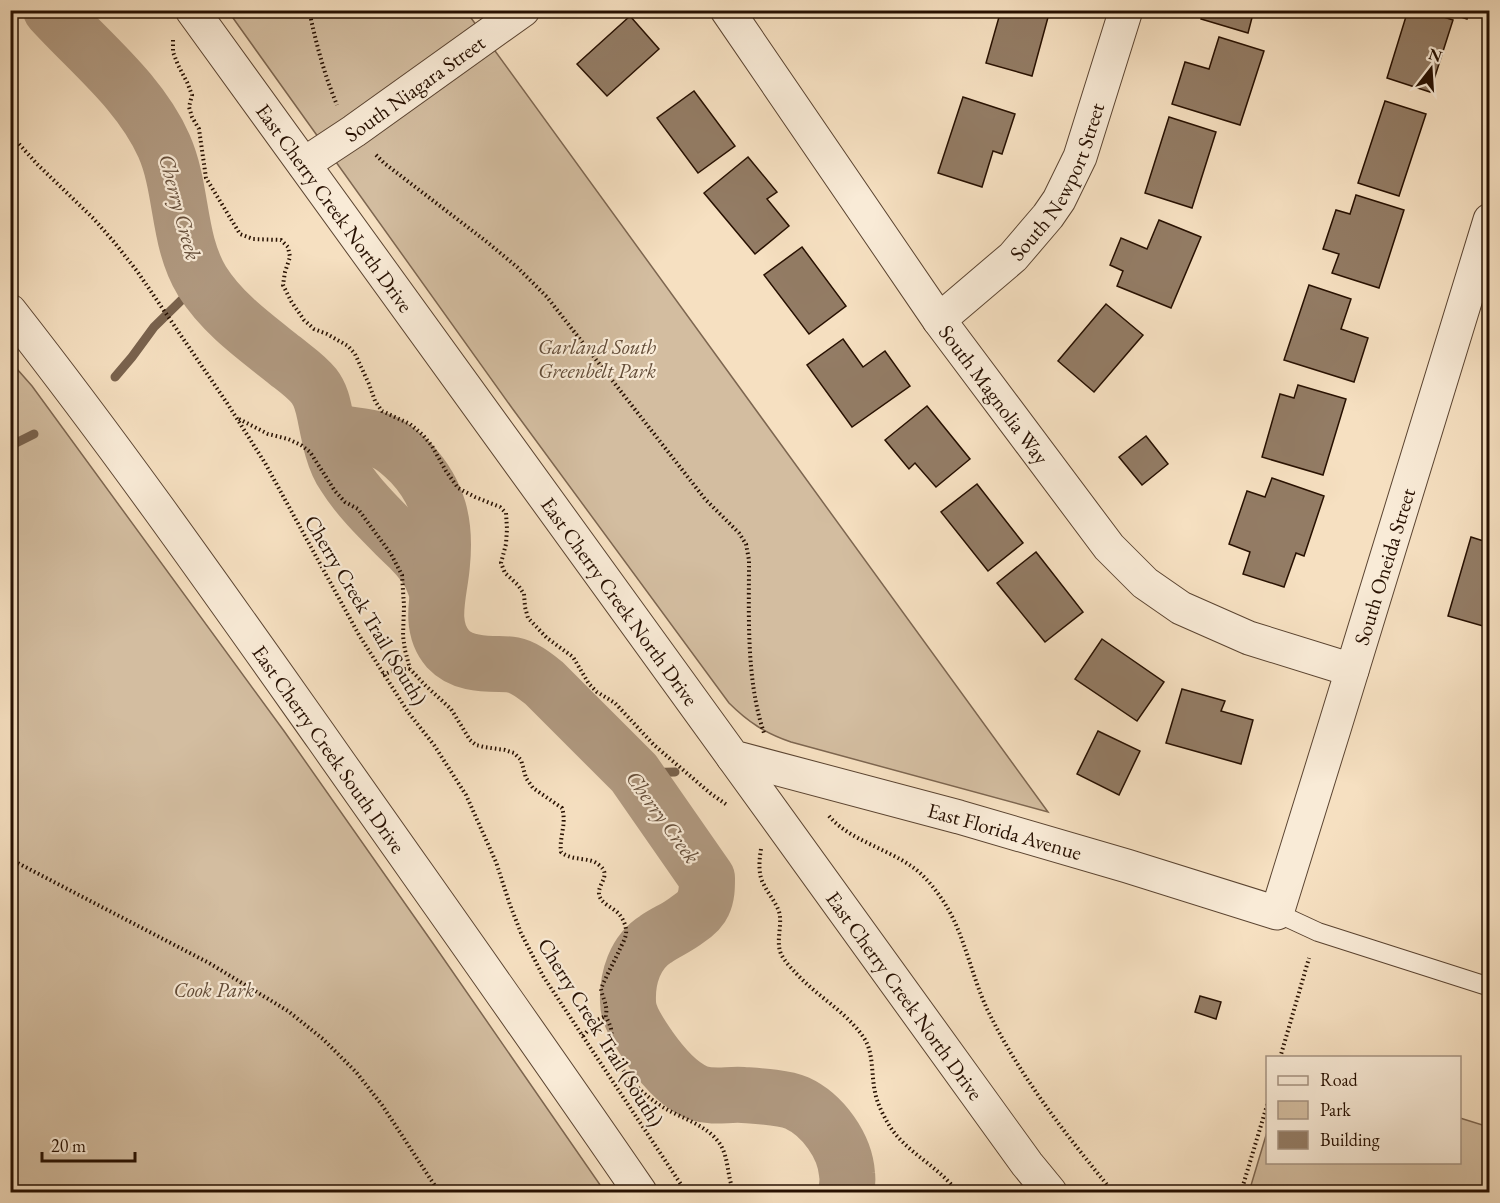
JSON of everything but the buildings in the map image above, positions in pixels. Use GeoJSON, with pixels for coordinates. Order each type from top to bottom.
{"type":"FeatureCollection","features":[{"type":"Feature","properties":{"kind":"street","name":"East Cherry Creek North Drive"},"geometry":{"type":"LineString","coordinates":[[192,10],[1027,1164],[1050,1192]]}},
{"type":"Feature","properties":{"kind":"street","name":"South Niagara Street"},"geometry":{"type":"LineString","coordinates":[[304,165],[523,10]]}},
{"type":"Feature","properties":{"kind":"street","name":"South Magnolia Way"},"geometry":{"type":"LineString","coordinates":[[727,10],[939,321],[1109,547],[1145,583],[1181,608],[1249,638],[1352,670]]}},
{"type":"Feature","properties":{"kind":"street","name":"South Newport Street"},"geometry":{"type":"LineString","coordinates":[[939,321],[1013,257],[1059,200],[1080,157],[1126,10]]}},
{"type":"Feature","properties":{"kind":"street","name":"South Oneida Street"},"geometry":{"type":"LineString","coordinates":[[1277,912],[1490,220]]}},
{"type":"Feature","properties":{"kind":"street","name":"East Cherry Creek South Drive"},"geometry":{"type":"LineString","coordinates":[[10,311],[115,448],[640,1192]]}},
{"type":"Feature","properties":{"kind":"street","name":"East Florida Avenue"},"geometry":{"type":"LineString","coordinates":[[733,757],[959,817],[1277,912]]}},
{"type":"Feature","properties":{"kind":"lane"},"geometry":{"type":"LineString","coordinates":[[1277,912],[1318,932],[1490,987]]}},
{"type":"Feature","properties":{"kind":"path"},"geometry":{"type":"LineString","coordinates":[[309,10],[315,42],[326,79],[337,105],[354,131],[384,163],[518,267],[547,297],[705,499],[739,532],[746,544],[749,560],[751,672],[758,715],[764,735],[791,772]]}},
{"type":"Feature","properties":{"kind":"path"},"geometry":{"type":"LineString","coordinates":[[173,39],[173,51],[192,95],[189,107],[199,129],[206,178],[240,234],[253,239],[281,240],[288,247],[290,257],[283,285],[304,320],[314,329],[348,346],[355,354],[375,401],[382,411],[410,424],[423,435],[458,488],[500,507],[506,513],[507,529],[501,563],[505,573],[524,594],[528,618],[548,638],[573,657],[589,684],[624,711],[633,724],[654,745],[710,794],[733,807]]}},
{"type":"Feature","properties":{"kind":"path","name":"Cherry Creek Trail (South)"},"geometry":{"type":"LineString","coordinates":[[10,134],[114,242],[237,418],[265,463],[327,579],[383,675],[452,771],[466,795],[496,862],[521,933],[543,976],[686,1192]]}},
{"type":"Feature","properties":{"kind":"path"},"geometry":{"type":"LineString","coordinates":[[237,418],[268,434],[301,445],[310,452],[335,491],[345,502],[358,509],[391,554],[402,575],[403,636],[410,669],[451,709],[470,740],[476,745],[514,753],[520,760],[526,778],[533,788],[562,808],[565,824],[560,845],[561,852],[575,859],[592,860],[601,866],[605,873],[599,897],[621,916],[626,934],[601,989],[613,1049],[630,1079],[647,1096],[665,1109],[702,1128],[720,1143],[734,1192]]}},
{"type":"Feature","properties":{"kind":"path"},"geometry":{"type":"LineString","coordinates":[[383,675],[397,669],[410,669]]}},
{"type":"Feature","properties":{"kind":"path"},"geometry":{"type":"LineString","coordinates":[[827,813],[834,822],[857,837],[912,866],[940,897],[953,918],[963,942],[978,990],[1005,1042],[1024,1074],[1064,1130],[1113,1192]]}},
{"type":"Feature","properties":{"kind":"path"},"geometry":{"type":"LineString","coordinates":[[762,844],[759,867],[763,884],[779,912],[781,954],[803,981],[838,1009],[866,1040],[871,1057],[875,1094],[890,1127],[916,1155],[940,1173],[957,1192]]}},
{"type":"Feature","properties":{"kind":"path"},"geometry":{"type":"LineString","coordinates":[[10,859],[209,963],[288,1011],[323,1039],[356,1072],[382,1106],[439,1192]]}},
{"type":"Feature","properties":{"kind":"path"},"geometry":{"type":"LineString","coordinates":[[1281,1056],[1309,958]]}},
{"type":"Feature","properties":{"kind":"path"},"geometry":{"type":"LineString","coordinates":[[583,1036],[597,1020],[606,1016]]}},
{"type":"Feature","properties":{"kind":"path"},"geometry":{"type":"LineString","coordinates":[[1241,1192],[1266,1109]]}},
{"type":"Feature","properties":{"kind":"green space","name":"Garland South Greenbelt Park"},"geometry":{"type":"Polygon","coordinates":[[[228,11],[466,11],[1048,812],[791,742],[757,726],[729,703],[512,408],[228,11]]]}},
{"type":"Feature","properties":{"kind":"green space","name":"Cook Park"},"geometry":{"type":"Polygon","coordinates":[[[10,361],[32,386],[284,731],[605,1192],[11,1192],[10,361]]]}},
{"type":"Feature","properties":{"kind":"green space"},"geometry":{"type":"Polygon","coordinates":[[[1461,1118],[1489,1127],[1489,1192],[1249,1192],[1266,1135],[1266,1164],[1461,1164],[1461,1118]]]}},
{"type":"Feature","properties":{"kind":"waterway","name":"Cherry Creek"},"geometry":{"type":"LineString","coordinates":[[51,10],[113,74],[154,126],[170,162],[188,249],[202,281],[229,314],[314,386],[322,404],[340,469],[371,509],[421,560],[437,591]]}},
{"type":"Feature","properties":{"kind":"waterway"},"geometry":{"type":"LineString","coordinates":[[115,377],[154,327],[202,280]]}},
{"type":"Feature","properties":{"kind":"waterway","name":"Cherry Creek"},"geometry":{"type":"LineString","coordinates":[[329,429],[372,438],[390,445],[411,463],[428,486],[438,510],[443,536],[436,619],[438,630],[448,649],[453,654],[472,662],[517,666],[544,683],[634,773],[707,878],[705,898],[700,909],[683,923],[649,944],[634,966],[628,993],[630,1014],[649,1047],[677,1079],[698,1093],[778,1098],[807,1108],[824,1123],[837,1142],[845,1163],[846,1192]]}},
{"type":"Feature","properties":{"kind":"waterway"},"geometry":{"type":"LineString","coordinates":[[10,446],[34,434]]}},
{"type":"Feature","properties":{"kind":"waterway"},"geometry":{"type":"LineString","coordinates":[[634,773],[675,772]]}}]}
